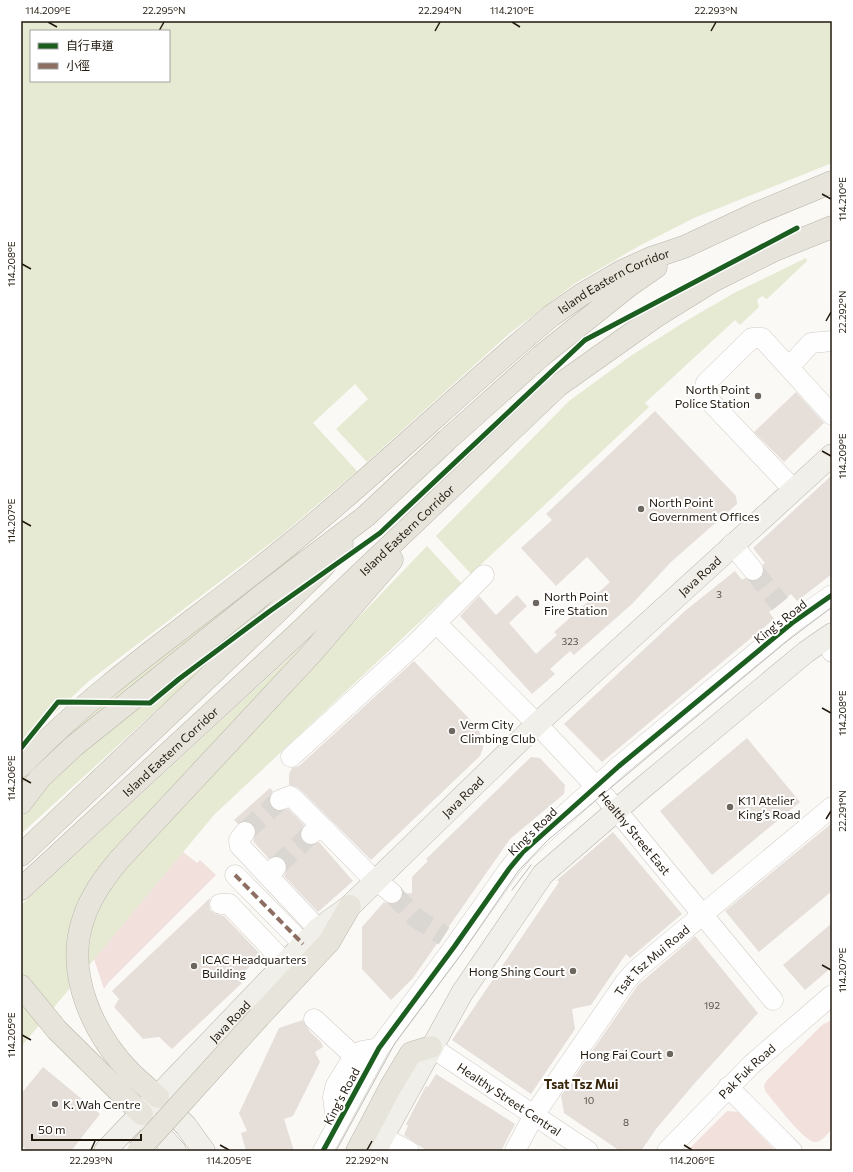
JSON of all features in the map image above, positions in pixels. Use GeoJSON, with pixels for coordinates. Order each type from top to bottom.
{"type":"FeatureCollection","features":[{"type":"Feature","properties":{"kind":"highway","name":"Island Eastern Corridor"},"geometry":{"type":"LineString","coordinates":[[21,766],[64,723],[249,577],[332,509],[551,316],[581,295],[622,271],[651,258],[684,248],[757,213],[832,182]]}},
{"type":"Feature","properties":{"kind":"highway","name":"Island Eastern Corridor"},"geometry":{"type":"LineString","coordinates":[[21,889],[278,652],[559,385],[655,317],[713,282],[775,250],[832,226]]}},
{"type":"Feature","properties":{"kind":"highway"},"geometry":{"type":"LineString","coordinates":[[21,855],[110,773],[321,569],[366,516],[446,440],[541,356],[630,285],[684,248]]}},
{"type":"Feature","properties":{"kind":"highway"},"geometry":{"type":"LineString","coordinates":[[158,1097],[125,1066],[108,1043],[93,1017],[82,988],[77,953],[79,933],[93,895],[119,860],[311,654],[473,467]]}},
{"type":"Feature","properties":{"kind":"highway"},"geometry":{"type":"LineString","coordinates":[[21,803],[40,778],[74,746],[261,596],[366,516]]}},
{"type":"Feature","properties":{"kind":"highway"},"geometry":{"type":"LineString","coordinates":[[138,1151],[329,942],[350,906]]}},
{"type":"Feature","properties":{"kind":"highway"},"geometry":{"type":"LineString","coordinates":[[21,986],[57,1030],[142,1114]]}},
{"type":"Feature","properties":{"kind":"highway"},"geometry":{"type":"LineString","coordinates":[[356,1151],[411,1053],[431,1047]]}},
{"type":"Feature","properties":{"kind":"main road","name":"Java Road"},"geometry":{"type":"LineString","coordinates":[[105,1151],[311,937],[350,906],[384,886],[537,724],[732,544],[832,455]]}},
{"type":"Feature","properties":{"kind":"main road"},"geometry":{"type":"LineString","coordinates":[[392,1148],[431,1047],[462,993],[543,874],[806,652],[832,634]]}},
{"type":"Feature","properties":{"kind":"main road"},"geometry":{"type":"LineString","coordinates":[[158,1097],[186,1126],[204,1151]]}},
{"type":"Feature","properties":{"kind":"main road"},"geometry":{"type":"LineString","coordinates":[[142,1114],[175,1151]]}},
{"type":"Feature","properties":{"kind":"street"},"geometry":{"type":"LineString","coordinates":[[794,489],[703,394],[706,383],[752,338],[762,338],[832,415]]}},
{"type":"Feature","properties":{"kind":"street"},"geometry":{"type":"LineString","coordinates":[[789,367],[811,343],[832,341]]}},
{"type":"Feature","properties":{"kind":"street"},"geometry":{"type":"LineString","coordinates":[[732,544],[753,570]]}},
{"type":"Feature","properties":{"kind":"street"},"geometry":{"type":"LineString","coordinates":[[291,757],[436,623],[484,575]]}},
{"type":"Feature","properties":{"kind":"street","name":"King's Road"},"geometry":{"type":"LineString","coordinates":[[323,1151],[379,1048],[449,941],[518,858],[595,786],[792,623],[832,595]]}},
{"type":"Feature","properties":{"kind":"street","name":"Healthy Street East"},"geometry":{"type":"LineString","coordinates":[[436,623],[537,724],[617,810],[773,1000]]}},
{"type":"Feature","properties":{"kind":"street"},"geometry":{"type":"LineString","coordinates":[[832,644],[832,652]]}},
{"type":"Feature","properties":{"kind":"street"},"geometry":{"type":"LineString","coordinates":[[280,800],[285,797],[294,799],[318,832],[384,886]]}},
{"type":"Feature","properties":{"kind":"street","name":"Tsat Tsz Mui Road"},"geometry":{"type":"LineString","coordinates":[[515,1151],[534,1115],[596,1035],[620,977],[647,960],[832,807]]}},
{"type":"Feature","properties":{"kind":"street"},"geometry":{"type":"LineString","coordinates":[[245,832],[239,840],[240,846],[274,873],[311,937]]}},
{"type":"Feature","properties":{"kind":"street"},"geometry":{"type":"LineString","coordinates":[[235,875],[311,937]]}},
{"type":"Feature","properties":{"kind":"street"},"geometry":{"type":"LineString","coordinates":[[220,904],[229,904],[285,963]]}},
{"type":"Feature","properties":{"kind":"street","name":"Pak Fuk Road"},"geometry":{"type":"LineString","coordinates":[[666,1151],[728,1087],[790,1030],[832,995]]}},
{"type":"Feature","properties":{"kind":"street"},"geometry":{"type":"LineString","coordinates":[[314,1019],[354,1056]]}},
{"type":"Feature","properties":{"kind":"street","name":"Healthy Street Central"},"geometry":{"type":"LineString","coordinates":[[431,1047],[588,1151]]}},
{"type":"Feature","properties":{"kind":"street"},"geometry":{"type":"LineString","coordinates":[[337,1125],[333,1091],[354,1056],[362,1051],[379,1048]]}},
{"type":"Feature","properties":{"kind":"street"},"geometry":{"type":"LineString","coordinates":[[728,1087],[792,1151]]}},
{"type":"Feature","properties":{"kind":"shaded area"},"geometry":{"type":"Polygon","coordinates":[[[21,21],[832,21],[832,167],[790,208],[807,261],[767,299],[762,296],[757,300],[759,307],[740,325],[735,320],[645,403],[649,407],[214,815],[21,1047],[21,21]]]}},
{"type":"Feature","properties":{"kind":"shaded area"},"geometry":{"type":"Polygon","coordinates":[[[183,852],[197,863],[200,860],[216,875],[108,983],[104,989],[94,959],[183,852]]]}},
{"type":"Feature","properties":{"kind":"shaded area"},"geometry":{"type":"Polygon","coordinates":[[[832,1020],[832,1129],[822,1139],[815,1142],[804,1135],[789,1120],[765,1091],[764,1085],[767,1080],[822,1025],[832,1020]]]}},
{"type":"Feature","properties":{"kind":"shaded area"},"geometry":{"type":"Polygon","coordinates":[[[727,1111],[738,1112],[776,1151],[687,1151],[727,1111]]]}},
{"type":"Feature","properties":{"kind":"pier"},"geometry":{"type":"Polygon","coordinates":[[[832,163],[832,170],[793,208],[808,257],[734,293],[686,321],[632,355],[569,401],[436,536],[471,574],[461,583],[427,546],[215,767],[108,888],[92,926],[88,958],[90,967],[70,991],[67,960],[73,918],[307,649],[303,645],[21,905],[21,834],[270,609],[267,603],[81,752],[32,800],[21,818],[21,785],[303,554],[299,551],[104,698],[21,776],[21,745],[89,681],[284,533],[357,471],[313,423],[355,384],[368,399],[336,429],[367,462],[510,333],[574,284],[639,246],[694,218],[832,163]]]}},
{"type":"Feature","properties":{"kind":"building"},"geometry":{"type":"Polygon","coordinates":[[[796,392],[824,423],[784,462],[754,432],[796,392]]]}},
{"type":"Feature","properties":{"kind":"building","name":"North Point Government Offices"},"geometry":{"type":"Polygon","coordinates":[[[655,411],[736,496],[737,504],[671,562],[632,604],[574,655],[570,651],[550,669],[555,674],[532,694],[460,616],[479,596],[496,615],[517,595],[527,606],[509,623],[536,654],[557,635],[554,632],[610,582],[587,557],[556,586],[521,548],[552,520],[546,514],[655,411]]]}},
{"type":"Feature","properties":{"kind":"building"},"geometry":{"type":"Polygon","coordinates":[[[832,475],[832,574],[797,601],[791,594],[769,612],[774,619],[602,762],[564,724],[686,610],[735,571],[742,580],[745,578],[754,581],[760,579],[764,574],[763,564],[765,563],[753,548],[832,475]]]}},
{"type":"Feature","properties":{"kind":"building"},"geometry":{"type":"Polygon","coordinates":[[[414,661],[478,728],[482,739],[483,748],[480,756],[371,860],[302,791],[297,787],[289,785],[289,774],[292,768],[299,766],[414,661]]]}},
{"type":"Feature","properties":{"kind":"building","name":"K11 Atelier King’s Road"},"geometry":{"type":"Polygon","coordinates":[[[747,738],[800,802],[712,875],[660,811],[747,738]]]}},
{"type":"Feature","properties":{"kind":"building"},"geometry":{"type":"Polygon","coordinates":[[[531,757],[540,758],[565,785],[564,794],[510,839],[413,978],[391,1000],[362,969],[362,927],[384,902],[396,904],[401,900],[403,894],[412,893],[412,877],[428,861],[426,859],[531,757]]]}},
{"type":"Feature","properties":{"kind":"building"},"geometry":{"type":"Polygon","coordinates":[[[270,788],[273,791],[269,798],[269,804],[273,809],[279,811],[288,809],[304,825],[300,835],[302,841],[312,845],[319,842],[353,881],[318,912],[284,876],[287,868],[283,858],[277,856],[269,859],[253,841],[256,833],[252,823],[246,821],[238,824],[234,820],[270,788]]]}},
{"type":"Feature","properties":{"kind":"building"},"geometry":{"type":"Polygon","coordinates":[[[832,823],[832,891],[759,952],[725,911],[832,823]]]}},
{"type":"Feature","properties":{"kind":"building"},"geometry":{"type":"Polygon","coordinates":[[[613,832],[682,914],[630,958],[626,954],[591,1005],[572,1009],[575,1029],[531,1094],[452,1040],[559,882],[557,880],[613,832]]]}},
{"type":"Feature","properties":{"kind":"building","name":"ICAC Headquarters Building"},"geometry":{"type":"Polygon","coordinates":[[[210,898],[210,910],[215,914],[224,916],[261,955],[237,979],[242,983],[172,1049],[159,1037],[143,1039],[114,1007],[119,999],[112,991],[210,898]]]}},
{"type":"Feature","properties":{"kind":"building"},"geometry":{"type":"Polygon","coordinates":[[[832,923],[832,967],[805,990],[783,965],[832,923]]]}},
{"type":"Feature","properties":{"kind":"building"},"geometry":{"type":"Polygon","coordinates":[[[695,936],[758,1013],[694,1084],[656,1129],[641,1151],[620,1151],[564,1113],[561,1096],[638,985],[695,936]]]}},
{"type":"Feature","properties":{"kind":"building"},"geometry":{"type":"Polygon","coordinates":[[[303,1020],[310,1032],[321,1042],[323,1047],[315,1052],[320,1062],[293,1116],[284,1119],[294,1151],[246,1151],[241,1133],[247,1131],[239,1113],[279,1028],[303,1020]]]}},
{"type":"Feature","properties":{"kind":"building","name":"K. Wah Centre"},"geometry":{"type":"Polygon","coordinates":[[[43,1067],[100,1114],[71,1151],[28,1151],[21,1145],[21,1094],[43,1067]]]}},
{"type":"Feature","properties":{"kind":"building"},"geometry":{"type":"Polygon","coordinates":[[[436,1074],[515,1124],[501,1151],[427,1151],[404,1135],[408,1126],[406,1124],[426,1086],[428,1087],[436,1074]]]}},
{"type":"Feature","properties":{"kind":"tunnel"},"geometry":{"type":"LineString","coordinates":[[753,570],[780,604]]}},
{"type":"Feature","properties":{"kind":"tunnel"},"geometry":{"type":"LineString","coordinates":[[245,832],[280,800]]}},
{"type":"Feature","properties":{"kind":"tunnel"},"geometry":{"type":"LineString","coordinates":[[276,867],[311,834]]}},
{"type":"Feature","properties":{"kind":"tunnel"},"geometry":{"type":"LineString","coordinates":[[392,893],[416,918],[444,936]]}},
{"type":"Feature","properties":{"kind":"tram line"},"geometry":{"type":"LineString","coordinates":[[336,1151],[395,1043],[462,953],[519,870],[548,840],[786,642],[832,607]]}},
{"type":"Feature","properties":{"kind":"tram line"},"geometry":{"type":"LineString","coordinates":[[512,890],[531,865]]}},
{"type":"Feature","properties":{"kind":"marked path"},"geometry":{"type":"LineString","coordinates":[[235,875],[303,944]]}},
{"type":"Feature","properties":{"kind":"cycle path"},"geometry":{"type":"LineString","coordinates":[[21,748],[58,702],[150,703],[179,679],[270,611],[380,533],[585,340],[797,228]]}},
{"type":"Feature","properties":{"kind":"cycle path"},"geometry":{"type":"LineString","coordinates":[[323,1151],[379,1048],[454,947],[509,869],[523,852],[619,766],[792,623],[832,595]]}},
{"type":"Feature","properties":{"kind":"place","name":"North Point Police Station"},"geometry":{"type":"Point","coordinates":[758,396]}},
{"type":"Feature","properties":{"kind":"place","name":"North Point Government Offices"},"geometry":{"type":"Point","coordinates":[641,509]}},
{"type":"Feature","properties":{"kind":"place","name":"North Point Fire Station"},"geometry":{"type":"Point","coordinates":[536,603]}},
{"type":"Feature","properties":{"kind":"place","name":"Verm City Climbing Club"},"geometry":{"type":"Point","coordinates":[452,731]}},
{"type":"Feature","properties":{"kind":"place","name":"K11 Atelier King’s Road"},"geometry":{"type":"Point","coordinates":[730,807]}},
{"type":"Feature","properties":{"kind":"place","name":"ICAC Headquarters Building"},"geometry":{"type":"Point","coordinates":[194,966]}},
{"type":"Feature","properties":{"kind":"place","name":"Hong Shing Court"},"geometry":{"type":"Point","coordinates":[573,971]}},
{"type":"Feature","properties":{"kind":"place","name":"Hong Fai Court"},"geometry":{"type":"Point","coordinates":[670,1054]}},
{"type":"Feature","properties":{"kind":"place","name":"K. Wah Centre"},"geometry":{"type":"Point","coordinates":[55,1104]}},
{"type":"Feature","properties":{"kind":"district","name":"Tsat Tsz Mui"},"geometry":{"type":"Point","coordinates":[581,1084]}}]}
